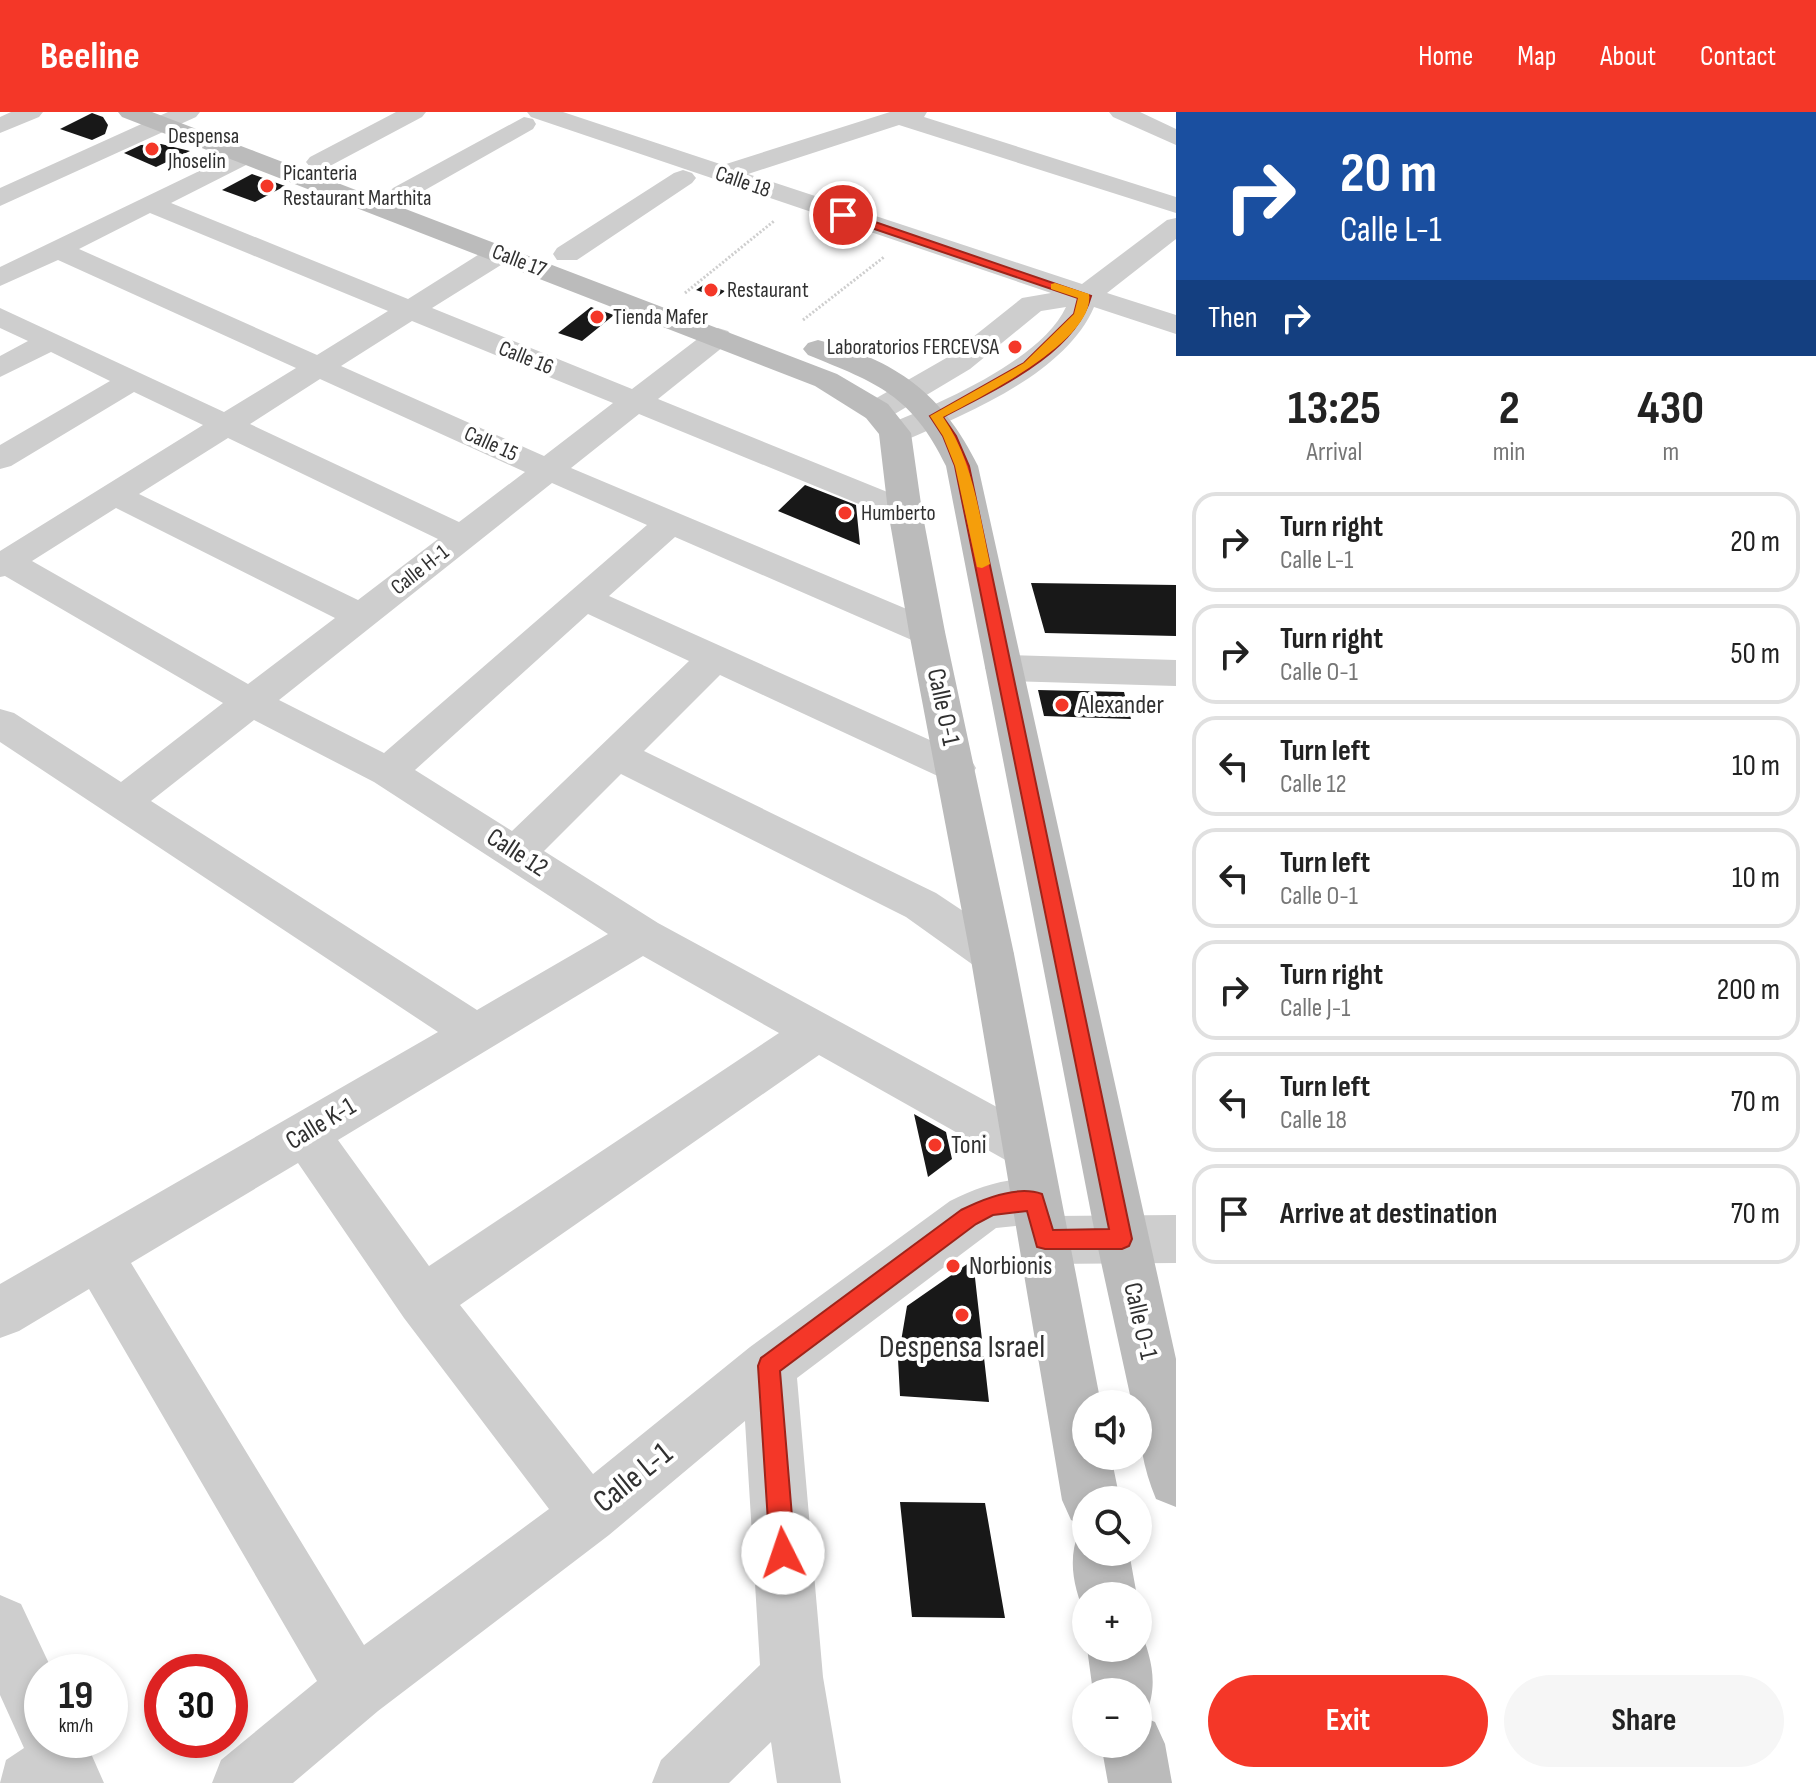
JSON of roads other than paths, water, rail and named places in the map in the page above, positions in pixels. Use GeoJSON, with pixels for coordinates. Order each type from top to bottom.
{"type":"FeatureCollection","features":[{"type":"Feature","properties":{"kind":"street"},"geometry":{"type":"LineString","coordinates":[[0,126],[31,112]]}},
{"type":"Feature","properties":{"kind":"street","name":"Calle 17"},"geometry":{"type":"LineString","coordinates":[[130,112],[178,115],[319,162],[689,299]]}},
{"type":"Feature","properties":{"kind":"street"},"geometry":{"type":"LineString","coordinates":[[319,162],[414,112]]}},
{"type":"Feature","properties":{"kind":"street"},"geometry":{"type":"LineString","coordinates":[[572,123],[608,112]]}},
{"type":"Feature","properties":{"kind":"street"},"geometry":{"type":"LineString","coordinates":[[1121,112],[1176,138]]}},
{"type":"Feature","properties":{"kind":"street"},"geometry":{"type":"LineString","coordinates":[[0,198],[178,115]]}},
{"type":"Feature","properties":{"kind":"street","name":"Calle 17"},"geometry":{"type":"LineString","coordinates":[[178,115],[245,156],[499,254],[728,323],[826,380],[886,422]]}},
{"type":"Feature","properties":{"kind":"street"},"geometry":{"type":"LineString","coordinates":[[721,174],[907,115],[1176,205]]}},
{"type":"Feature","properties":{"kind":"street"},"geometry":{"type":"LineString","coordinates":[[402,193],[532,118]]}},
{"type":"Feature","properties":{"kind":"street","name":"Calle 18"},"geometry":{"type":"LineString","coordinates":[[532,118],[572,123],[1176,325]]}},
{"type":"Feature","properties":{"kind":"street"},"geometry":{"type":"LineString","coordinates":[[0,278],[245,156]]}},
{"type":"Feature","properties":{"kind":"street"},"geometry":{"type":"LineString","coordinates":[[567,254],[683,178]]}},
{"type":"Feature","properties":{"kind":"street","name":"Calle 16"},"geometry":{"type":"LineString","coordinates":[[148,203],[905,511]]}},
{"type":"Feature","properties":{"kind":"street"},"geometry":{"type":"LineString","coordinates":[[924,404],[959,363],[1032,304],[1085,296],[1176,226]]}},
{"type":"Feature","properties":{"kind":"street","name":"Calle 15"},"geometry":{"type":"LineString","coordinates":[[59,250],[548,470],[927,632]]}},
{"type":"Feature","properties":{"kind":"street"},"geometry":{"type":"LineString","coordinates":[[3,564],[499,254]]}},
{"type":"Feature","properties":{"kind":"street"},"geometry":{"type":"LineString","coordinates":[[886,422],[924,404],[1029,365],[1079,316],[1085,296]]}},
{"type":"Feature","properties":{"kind":"street"},"geometry":{"type":"LineString","coordinates":[[0,317],[462,537]]}},
{"type":"Feature","properties":{"kind":"street","name":"Calle H-1"},"geometry":{"type":"LineString","coordinates":[[123,802],[635,403],[728,323]]}},
{"type":"Feature","properties":{"kind":"street"},"geometry":{"type":"LineString","coordinates":[[783,335],[867,370],[924,404]]}},
{"type":"Feature","properties":{"kind":"street"},"geometry":{"type":"LineString","coordinates":[[0,368],[50,341]]}},
{"type":"Feature","properties":{"kind":"street"},"geometry":{"type":"LineString","coordinates":[[0,459],[133,380]]}},
{"type":"Feature","properties":{"kind":"street","name":"Calle O-1"},"geometry":{"type":"LineString","coordinates":[[924,404],[949,436],[962,466],[1122,1239],[1175,1470]]}},
{"type":"Feature","properties":{"kind":"street","name":"Calle O-1"},"geometry":{"type":"LineString","coordinates":[[886,422],[992,954],[1088,1486]]}},
{"type":"Feature","properties":{"kind":"street"},"geometry":{"type":"LineString","coordinates":[[116,495],[361,616]]}},
{"type":"Feature","properties":{"kind":"street"},"geometry":{"type":"LineString","coordinates":[[388,772],[670,523]]}},
{"type":"Feature","properties":{"kind":"street","name":"Calle 12"},"geometry":{"type":"LineString","coordinates":[[3,564],[250,702],[388,772],[643,935],[1026,1147]]}},
{"type":"Feature","properties":{"kind":"street"},"geometry":{"type":"LineString","coordinates":[[583,598],[956,768]]}},
{"type":"Feature","properties":{"kind":"street"},"geometry":{"type":"LineString","coordinates":[[517,852],[714,659]]}},
{"type":"Feature","properties":{"kind":"street"},"geometry":{"type":"LineString","coordinates":[[1004,668],[1176,673]]}},
{"type":"Feature","properties":{"kind":"street"},"geometry":{"type":"LineString","coordinates":[[0,723],[476,1033]]}},
{"type":"Feature","properties":{"kind":"street"},"geometry":{"type":"LineString","coordinates":[[615,754],[921,905],[992,954]]}},
{"type":"Feature","properties":{"kind":"street","name":"Calle K-1"},"geometry":{"type":"LineString","coordinates":[[0,1313],[643,935]]}},
{"type":"Feature","properties":{"kind":"street"},"geometry":{"type":"LineString","coordinates":[[423,1300],[817,1032]]}},
{"type":"Feature","properties":{"kind":"street"},"geometry":{"type":"LineString","coordinates":[[305,1133],[423,1300],[589,1515]]}},
{"type":"Feature","properties":{"kind":"street","name":"Calle L-1"},"geometry":{"type":"LineString","coordinates":[[244,1783],[356,1689],[589,1515],[769,1366],[978,1210],[991,1206],[1040,1220]]}},
{"type":"Feature","properties":{"kind":"street"},"geometry":{"type":"LineString","coordinates":[[1040,1220],[1122,1239],[1176,1239]]}},
{"type":"Feature","properties":{"kind":"street"},"geometry":{"type":"LineString","coordinates":[[98,1256],[356,1689]]}},
{"type":"Feature","properties":{"kind":"street"},"geometry":{"type":"LineString","coordinates":[[769,1366],[792,1677],[809,1783]]}},
{"type":"Feature","properties":{"kind":"street"},"geometry":{"type":"LineString","coordinates":[[0,1625],[24,1687]]}},
{"type":"Feature","properties":{"kind":"street"},"geometry":{"type":"LineString","coordinates":[[684,1783],[792,1677]]}},
{"type":"Feature","properties":{"kind":"street"},"geometry":{"type":"LineString","coordinates":[[1136,1758],[1140,1783]]}},
{"type":"Feature","properties":{"kind":"place","name":"Despensa Jhoselin"},"geometry":{"type":"Point","coordinates":[152,149]}},
{"type":"Feature","properties":{"kind":"place","name":"Picanteria Restaurant Marthita"},"geometry":{"type":"Point","coordinates":[267,186]}},
{"type":"Feature","properties":{"kind":"place","name":"Restaurant"},"geometry":{"type":"Point","coordinates":[711,290]}},
{"type":"Feature","properties":{"kind":"place","name":"Tienda Mafer"},"geometry":{"type":"Point","coordinates":[597,317]}},
{"type":"Feature","properties":{"kind":"place","name":"Laboratorios FERCEVSA"},"geometry":{"type":"Point","coordinates":[1015,347]}},
{"type":"Feature","properties":{"kind":"place","name":"Humberto"},"geometry":{"type":"Point","coordinates":[845,513]}},
{"type":"Feature","properties":{"kind":"place","name":"Alexander"},"geometry":{"type":"Point","coordinates":[1062,705]}},
{"type":"Feature","properties":{"kind":"place","name":"Toni"},"geometry":{"type":"Point","coordinates":[935,1145]}},
{"type":"Feature","properties":{"kind":"place","name":"Norbionis"},"geometry":{"type":"Point","coordinates":[953,1266]}},
{"type":"Feature","properties":{"kind":"place","name":"Despensa Israel"},"geometry":{"type":"Point","coordinates":[962,1315]}}]}
